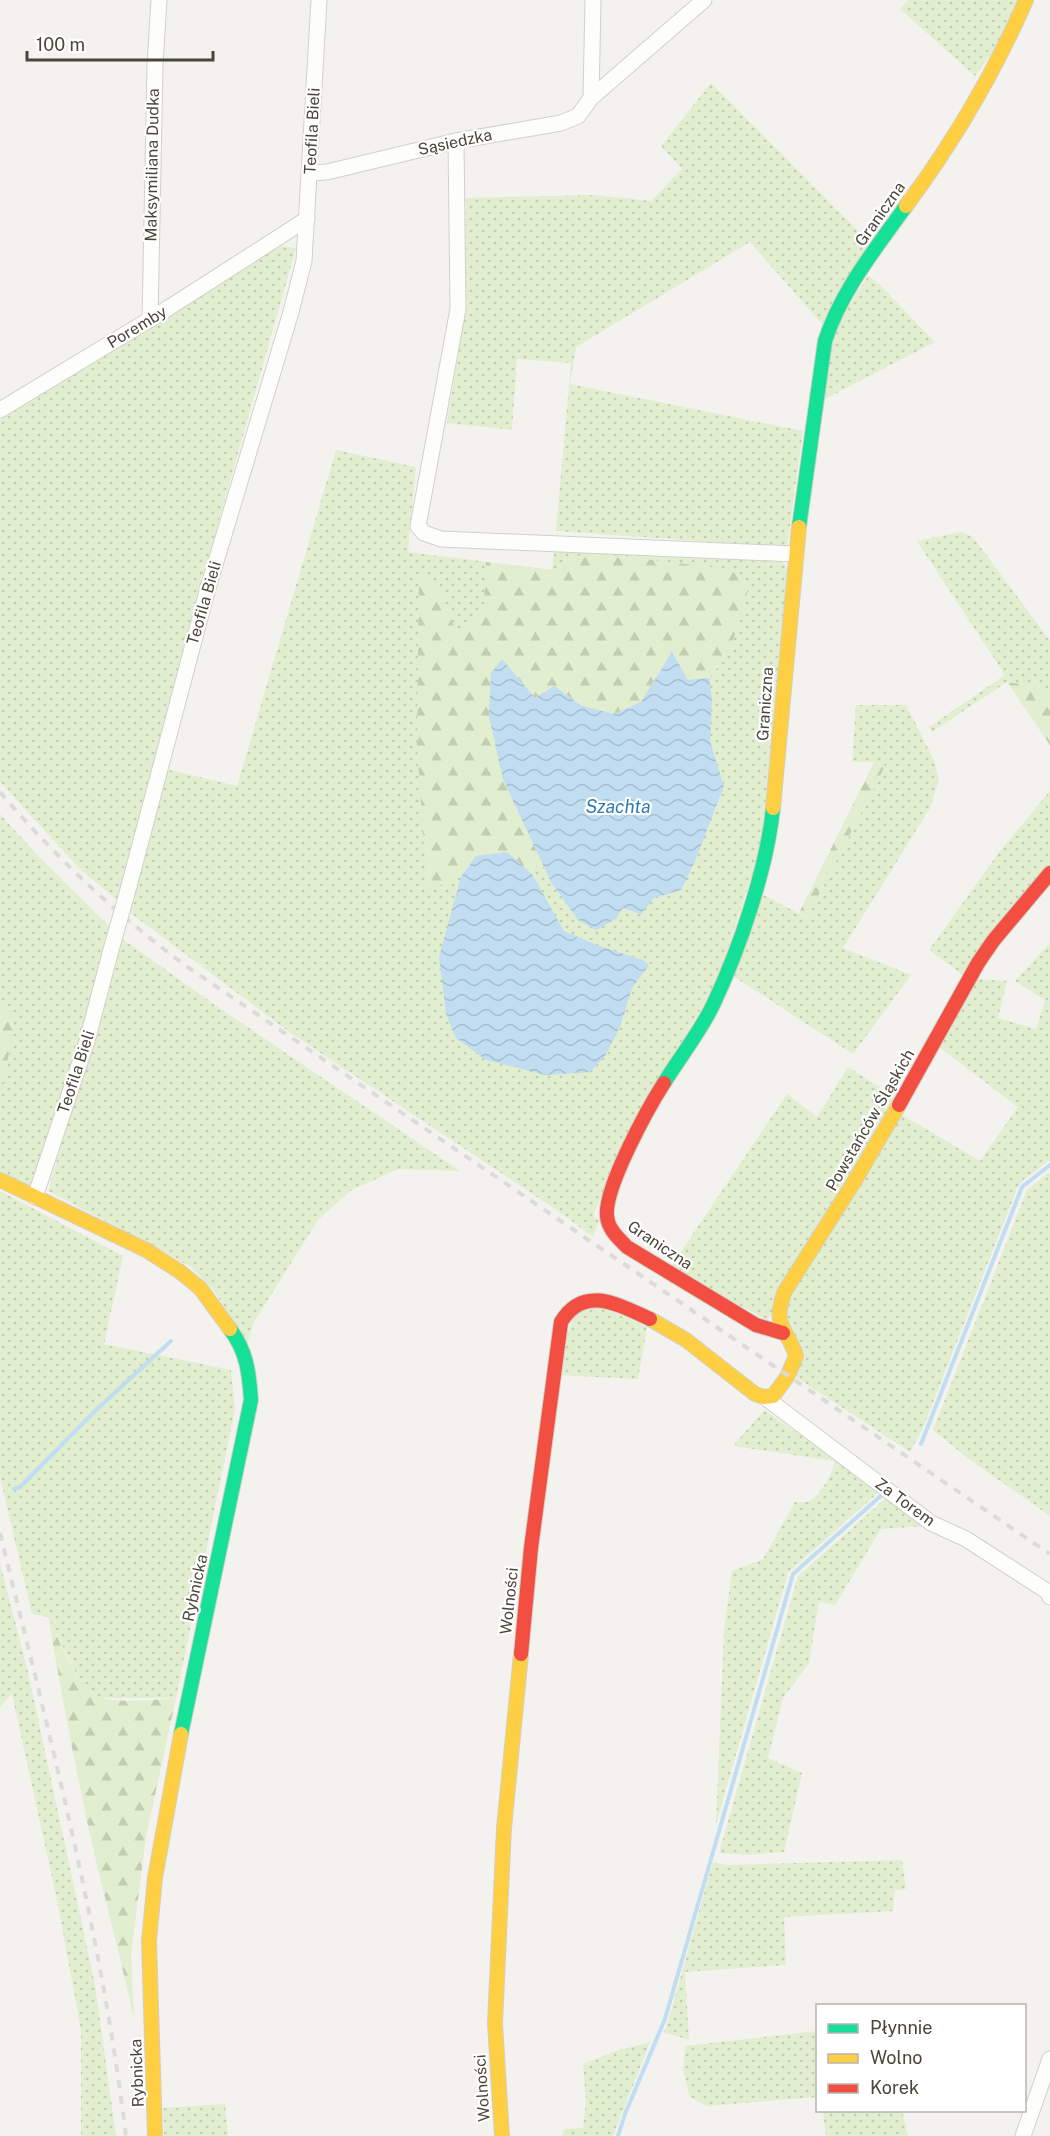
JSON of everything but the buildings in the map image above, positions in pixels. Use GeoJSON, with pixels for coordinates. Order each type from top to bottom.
{"type":"FeatureCollection","features":[{"type":"Feature","properties":{"kind":"street","name":"Maksymiliana Dudka"},"geometry":{"type":"LineString","coordinates":[[150,320],[155,65],[159,0]]}},
{"type":"Feature","properties":{"kind":"street","name":"Teofila Bieli"},"geometry":{"type":"LineString","coordinates":[[35,1197],[87,1041],[208,588],[291,312],[304,261],[319,0]]}},
{"type":"Feature","properties":{"kind":"street"},"geometry":{"type":"LineString","coordinates":[[591,98],[593,0]]}},
{"type":"Feature","properties":{"kind":"street","name":"Sąsiedzka"},"geometry":{"type":"LineString","coordinates":[[310,173],[327,172],[456,141],[561,123],[578,116],[591,98],[704,0]]}},
{"type":"Feature","properties":{"kind":"street","name":"Graniczna"},"geometry":{"type":"LineString","coordinates":[[783,1334],[749,1321],[627,1247],[612,1231],[607,1218],[607,1207],[616,1174],[651,1103],[712,1007],[738,945],[759,876],[772,814],[795,554],[825,341],[831,321],[840,303],[891,226],[966,119],[1007,45],[1026,0]]}},
{"type":"Feature","properties":{"kind":"street"},"geometry":{"type":"LineString","coordinates":[[456,141],[458,309],[418,526],[424,533],[441,539],[795,554]]}},
{"type":"Feature","properties":{"kind":"street","name":"Poremby"},"geometry":{"type":"LineString","coordinates":[[0,410],[171,307],[307,219]]}},
{"type":"Feature","properties":{"kind":"street"},"geometry":{"type":"LineString","coordinates":[[273,241],[306,241]]}},
{"type":"Feature","properties":{"kind":"street"},"geometry":{"type":"LineString","coordinates":[[149,295],[164,301],[171,307]]}},
{"type":"Feature","properties":{"kind":"street","name":"Powstańców Śląskich"},"geometry":{"type":"LineString","coordinates":[[770,1396],[794,1364],[796,1357],[793,1348],[783,1334],[778,1318],[779,1305],[785,1291],[878,1141],[978,963],[993,941],[1050,873]]}},
{"type":"Feature","properties":{"kind":"street","name":"Rybnicka"},"geometry":{"type":"LineString","coordinates":[[0,1180],[146,1250],[186,1276],[200,1288],[241,1344],[249,1373],[250,1400],[172,1776],[155,1878],[149,1941],[155,2136]]}},
{"type":"Feature","properties":{"kind":"street","name":"Wolności"},"geometry":{"type":"LineString","coordinates":[[502,2136],[495,2023],[504,1828],[531,1548],[561,1322],[576,1304],[590,1300],[612,1302],[661,1324],[686,1340],[755,1394],[770,1396]]}},
{"type":"Feature","properties":{"kind":"street","name":"Za Torem"},"geometry":{"type":"LineString","coordinates":[[770,1396],[931,1523],[966,1539],[1048,1592],[1050,1597]]}},
{"type":"Feature","properties":{"kind":"street"},"geometry":{"type":"LineString","coordinates":[[1023,2136],[1050,2060]]}},
{"type":"Feature","properties":{"kind":"green space"},"geometry":{"type":"Polygon","coordinates":[[[908,0],[1021,0],[1008,33],[975,76],[900,9],[908,0]]]}},
{"type":"Feature","properties":{"kind":"green space"},"geometry":{"type":"Polygon","coordinates":[[[711,83],[870,243],[822,324],[750,242],[576,347],[570,384],[803,431],[787,547],[556,531],[571,363],[517,359],[512,430],[447,423],[465,313],[466,198],[594,195],[651,201],[682,169],[661,146],[711,83]]]}},
{"type":"Feature","properties":{"kind":"green space"},"geometry":{"type":"Polygon","coordinates":[[[281,246],[296,248],[189,627],[118,901],[80,869],[0,782],[0,420],[113,347],[281,246]]]}},
{"type":"Feature","properties":{"kind":"green space"},"geometry":{"type":"Polygon","coordinates":[[[868,276],[876,281],[935,342],[823,400],[831,334],[868,276]]]}},
{"type":"Feature","properties":{"kind":"green space"},"geometry":{"type":"Polygon","coordinates":[[[336,450],[416,467],[408,552],[552,570],[554,551],[784,562],[789,574],[765,836],[719,974],[710,994],[628,1132],[593,1216],[599,1220],[593,1237],[558,1211],[292,1034],[129,912],[166,769],[237,786],[336,450]]]}},
{"type":"Feature","properties":{"kind":"green space"},"geometry":{"type":"Polygon","coordinates":[[[961,532],[973,537],[1050,641],[1050,695],[1039,687],[1007,682],[932,732],[929,727],[1005,675],[917,541],[961,532]]]}},
{"type":"Feature","properties":{"kind":"green space"},"geometry":{"type":"Polygon","coordinates":[[[586,552],[735,570],[749,585],[727,657],[709,678],[688,680],[672,652],[641,702],[614,714],[582,706],[554,686],[535,698],[493,670],[489,716],[503,779],[544,867],[532,874],[507,852],[476,856],[461,877],[427,891],[417,743],[419,572],[437,583],[456,632],[484,605],[486,562],[552,570],[586,552]]]}},
{"type":"Feature","properties":{"kind":"green space"},"geometry":{"type":"Polygon","coordinates":[[[1007,682],[1039,687],[1050,695],[1050,745],[1007,682]]]}},
{"type":"Feature","properties":{"kind":"green space"},"geometry":{"type":"Polygon","coordinates":[[[856,705],[906,705],[934,760],[939,780],[930,808],[843,948],[911,975],[853,1054],[733,976],[762,894],[807,918],[885,766],[873,762],[852,762],[856,705]]]}},
{"type":"Feature","properties":{"kind":"green space"},"geometry":{"type":"Polygon","coordinates":[[[874,762],[885,766],[807,918],[799,913],[874,762]]]}},
{"type":"Feature","properties":{"kind":"green space"},"geometry":{"type":"Polygon","coordinates":[[[1050,791],[1050,867],[964,976],[929,950],[1000,851],[1050,791]]]}},
{"type":"Feature","properties":{"kind":"green space"},"geometry":{"type":"Polygon","coordinates":[[[0,814],[38,856],[110,927],[85,1027],[30,1186],[0,1173],[0,814]]]}},
{"type":"Feature","properties":{"kind":"green space"},"geometry":{"type":"Polygon","coordinates":[[[121,938],[215,1005],[460,1171],[398,1169],[350,1191],[318,1220],[254,1322],[247,1343],[214,1291],[192,1268],[48,1191],[121,938]]]}},
{"type":"Feature","properties":{"kind":"green space"},"geometry":{"type":"Polygon","coordinates":[[[1050,943],[1050,1160],[1022,1181],[1017,1189],[923,1428],[910,1452],[796,1377],[784,1314],[802,1274],[899,1113],[980,1161],[1018,1107],[939,1047],[976,979],[1007,981],[998,1018],[1036,1029],[1045,1000],[1015,981],[1050,943]]]}},
{"type":"Feature","properties":{"kind":"green space"},"geometry":{"type":"Polygon","coordinates":[[[0,1006],[15,1012],[0,1094],[0,1006]]]}},
{"type":"Feature","properties":{"kind":"green space"},"geometry":{"type":"Polygon","coordinates":[[[848,1067],[895,1097],[767,1320],[670,1268],[787,1094],[817,1117],[848,1067]]]}},
{"type":"Feature","properties":{"kind":"green space"},"geometry":{"type":"Polygon","coordinates":[[[1050,1171],[1050,1516],[969,1459],[933,1430],[1027,1190],[1050,1171]]]}},
{"type":"Feature","properties":{"kind":"green space"},"geometry":{"type":"Polygon","coordinates":[[[0,1191],[123,1256],[104,1344],[231,1370],[235,1409],[176,1698],[99,1698],[81,1683],[48,1617],[32,1614],[0,1477],[0,1191]]]}},
{"type":"Feature","properties":{"kind":"green space"},"geometry":{"type":"Polygon","coordinates":[[[592,1307],[610,1311],[647,1327],[638,1379],[556,1375],[574,1313],[592,1307]]]}},
{"type":"Feature","properties":{"kind":"green space"},"geometry":{"type":"Polygon","coordinates":[[[764,1410],[880,1491],[788,1573],[716,1824],[724,1631],[732,1571],[763,1559],[795,1502],[809,1502],[818,1494],[831,1473],[835,1461],[733,1446],[764,1410]]]}},
{"type":"Feature","properties":{"kind":"green space"},"geometry":{"type":"Polygon","coordinates":[[[886,1498],[925,1526],[881,1529],[835,1605],[819,1602],[809,1663],[783,1698],[768,1758],[802,1773],[784,1852],[749,1855],[719,1853],[798,1576],[886,1498]]]}},
{"type":"Feature","properties":{"kind":"green space"},"geometry":{"type":"Polygon","coordinates":[[[0,1563],[28,1672],[95,1985],[116,2136],[81,2136],[81,2030],[58,1905],[12,1694],[0,1707],[0,1563]]]}},
{"type":"Feature","properties":{"kind":"green space"},"geometry":{"type":"Polygon","coordinates":[[[48,1616],[77,1675],[93,1693],[101,1698],[118,1700],[176,1698],[146,1837],[131,1954],[134,2021],[84,1806],[48,1616]]]}},
{"type":"Feature","properties":{"kind":"green space"},"geometry":{"type":"Polygon","coordinates":[[[902,1860],[906,1889],[895,1890],[893,1911],[784,1917],[786,1965],[685,1972],[689,2040],[663,2032],[666,2029],[713,1862],[726,1865],[902,1860]]]}},
{"type":"Feature","properties":{"kind":"green space"},"geometry":{"type":"Polygon","coordinates":[[[816,2031],[816,2097],[707,2106],[690,2097],[683,2070],[685,2046],[816,2031]]]}},
{"type":"Feature","properties":{"kind":"green space"},"geometry":{"type":"Polygon","coordinates":[[[650,2042],[613,2136],[562,2136],[564,2129],[583,2128],[586,2101],[583,2064],[616,2051],[650,2042]]]}},
{"type":"Feature","properties":{"kind":"green space"},"geometry":{"type":"Polygon","coordinates":[[[225,2104],[228,2136],[164,2136],[163,2108],[225,2104]]]}},
{"type":"Feature","properties":{"kind":"green space"},"geometry":{"type":"Polygon","coordinates":[[[823,2112],[902,2112],[908,2136],[826,2136],[823,2112]]]}},
{"type":"Feature","properties":{"kind":"water","name":"Szachta"},"geometry":{"type":"Polygon","coordinates":[[[672,652],[688,680],[709,678],[712,699],[710,741],[724,787],[681,890],[654,898],[641,914],[622,908],[616,919],[596,930],[578,920],[551,882],[503,779],[489,716],[491,673],[502,659],[535,698],[554,686],[582,706],[614,714],[641,702],[672,652]]]}},
{"type":"Feature","properties":{"kind":"water"},"geometry":{"type":"Polygon","coordinates":[[[507,852],[532,874],[564,931],[599,946],[643,960],[649,965],[632,988],[620,1027],[605,1056],[590,1072],[545,1075],[486,1060],[456,1038],[446,1014],[439,957],[461,877],[476,856],[507,852]]]}},
{"type":"Feature","properties":{"kind":"waterway"},"geometry":{"type":"LineString","coordinates":[[921,1444],[1022,1187],[1050,1165]]}},
{"type":"Feature","properties":{"kind":"waterway"},"geometry":{"type":"LineString","coordinates":[[14,1489],[20,1487],[96,1410],[171,1341]]}},
{"type":"Feature","properties":{"kind":"waterway"},"geometry":{"type":"LineString","coordinates":[[618,2136],[665,2019],[793,1574],[884,1493]]}},
{"type":"Feature","properties":{"kind":"railway"},"geometry":{"type":"LineString","coordinates":[[0,792],[89,886],[189,968],[1050,1554]]}},
{"type":"Feature","properties":{"kind":"railway"},"geometry":{"type":"LineString","coordinates":[[0,1533],[55,1758],[88,1908],[103,1983],[126,2136]]}},
{"type":"Feature","properties":{"kind":"traffic: fast"},"geometry":{"type":"LineString","coordinates":[[799,527],[825,341],[850,287],[906,206]]}},
{"type":"Feature","properties":{"kind":"traffic: fast"},"geometry":{"type":"LineString","coordinates":[[664,1083],[708,1015],[723,983],[758,883],[773,808]]}},
{"type":"Feature","properties":{"kind":"traffic: fast"},"geometry":{"type":"LineString","coordinates":[[181,1734],[251,1400],[246,1363],[240,1346],[230,1329]]}},
{"type":"Feature","properties":{"kind":"traffic: slow"},"geometry":{"type":"LineString","coordinates":[[906,206],[972,106],[1026,0]]}},
{"type":"Feature","properties":{"kind":"traffic: slow"},"geometry":{"type":"LineString","coordinates":[[773,808],[799,527]]}},
{"type":"Feature","properties":{"kind":"traffic: slow"},"geometry":{"type":"LineString","coordinates":[[650,1319],[686,1340],[755,1394],[764,1397],[773,1396],[787,1377],[796,1356],[780,1320],[781,1303],[785,1291],[854,1182],[899,1105]]}},
{"type":"Feature","properties":{"kind":"traffic: slow"},"geometry":{"type":"LineString","coordinates":[[0,1180],[146,1250],[179,1271],[200,1288],[230,1329]]}},
{"type":"Feature","properties":{"kind":"traffic: slow"},"geometry":{"type":"LineString","coordinates":[[502,2136],[495,2023],[504,1828],[521,1654]]}},
{"type":"Feature","properties":{"kind":"traffic: slow"},"geometry":{"type":"LineString","coordinates":[[155,2136],[149,1941],[155,1878],[181,1734]]}},
{"type":"Feature","properties":{"kind":"traffic: jam"},"geometry":{"type":"LineString","coordinates":[[899,1105],[978,963],[993,941],[1050,873]]}},
{"type":"Feature","properties":{"kind":"traffic: jam"},"geometry":{"type":"LineString","coordinates":[[664,1083],[619,1168],[608,1203],[609,1225],[627,1247],[756,1325],[783,1333]]}},
{"type":"Feature","properties":{"kind":"traffic: jam"},"geometry":{"type":"LineString","coordinates":[[521,1654],[531,1548],[561,1322],[570,1310],[591,1301],[614,1304],[650,1319]]}}]}
